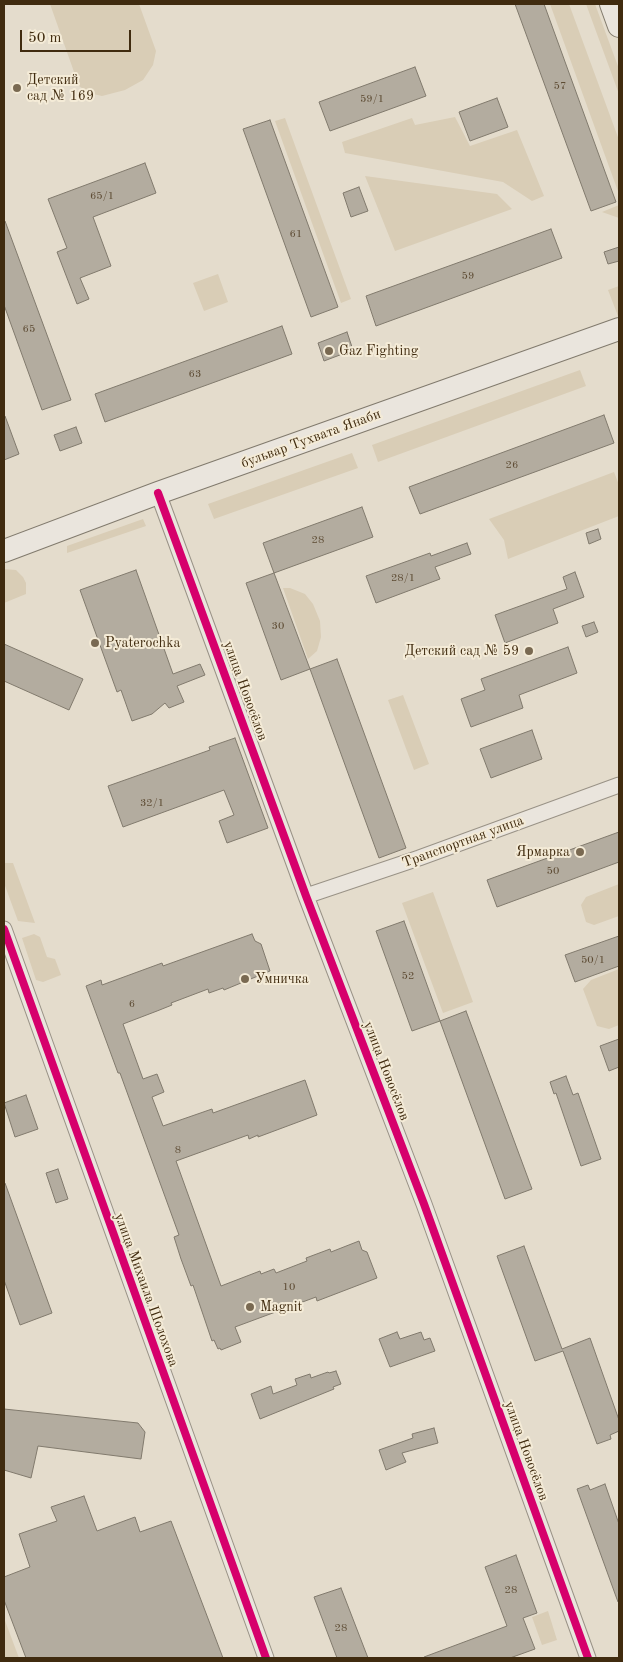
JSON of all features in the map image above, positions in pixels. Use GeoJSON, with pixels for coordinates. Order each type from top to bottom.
{"type":"FeatureCollection","features":[{"type":"Feature","properties":{"kind":"main road"},"geometry":{"type":"LineString","coordinates":[[611,4],[619,26]]}},
{"type":"Feature","properties":{"kind":"main road","name":"бульвар Тухвата Янаби"},"geometry":{"type":"LineString","coordinates":[[4,551],[158,493],[619,329]]}},
{"type":"Feature","properties":{"kind":"street","name":"улица Новосёлов"},"geometry":{"type":"LineString","coordinates":[[158,493],[306,896],[424,1204],[588,1658]]}},
{"type":"Feature","properties":{"kind":"street","name":"Транспортная улица"},"geometry":{"type":"LineString","coordinates":[[306,896],[419,858],[619,785]]}},
{"type":"Feature","properties":{"kind":"street","name":"улица Михаила Шолохова"},"geometry":{"type":"LineString","coordinates":[[4,929],[266,1658]]}},
{"type":"Feature","properties":{"kind":"shaded area"},"geometry":{"type":"Polygon","coordinates":[[[50,4],[139,4],[156,51],[153,65],[143,80],[125,90],[102,96],[89,93],[79,86],[50,4]]]}},
{"type":"Feature","properties":{"kind":"shaded area"},"geometry":{"type":"Polygon","coordinates":[[[550,4],[569,4],[619,140],[619,194],[550,4]]]}},
{"type":"Feature","properties":{"kind":"shaded area"},"geometry":{"type":"Polygon","coordinates":[[[586,4],[595,4],[619,69],[619,94],[586,4]]]}},
{"type":"Feature","properties":{"kind":"shaded area"},"geometry":{"type":"Polygon","coordinates":[[[455,117],[470,146],[517,130],[544,196],[532,201],[503,182],[345,153],[342,142],[412,118],[415,125],[455,117]]]}},
{"type":"Feature","properties":{"kind":"shaded area"},"geometry":{"type":"Polygon","coordinates":[[[285,118],[351,299],[341,303],[275,121],[285,118]]]}},
{"type":"Feature","properties":{"kind":"shaded area"},"geometry":{"type":"Polygon","coordinates":[[[365,176],[497,194],[512,209],[395,251],[365,176]]]}},
{"type":"Feature","properties":{"kind":"shaded area"},"geometry":{"type":"Polygon","coordinates":[[[619,205],[619,218],[602,212],[619,205]]]}},
{"type":"Feature","properties":{"kind":"shaded area"},"geometry":{"type":"Polygon","coordinates":[[[218,274],[228,302],[204,311],[193,283],[218,274]]]}},
{"type":"Feature","properties":{"kind":"shaded area"},"geometry":{"type":"Polygon","coordinates":[[[619,286],[619,315],[618,316],[608,290],[619,286]]]}},
{"type":"Feature","properties":{"kind":"shaded area"},"geometry":{"type":"Polygon","coordinates":[[[580,370],[586,386],[378,462],[372,445],[580,370]]]}},
{"type":"Feature","properties":{"kind":"shaded area"},"geometry":{"type":"Polygon","coordinates":[[[352,453],[358,468],[214,519],[208,504],[352,453]]]}},
{"type":"Feature","properties":{"kind":"shaded area"},"geometry":{"type":"Polygon","coordinates":[[[614,472],[619,485],[619,516],[508,559],[504,540],[489,519],[614,472]]]}},
{"type":"Feature","properties":{"kind":"shaded area"},"geometry":{"type":"Polygon","coordinates":[[[143,519],[146,526],[67,553],[67,546],[143,519]]]}},
{"type":"Feature","properties":{"kind":"shaded area"},"geometry":{"type":"Polygon","coordinates":[[[4,569],[16,570],[23,577],[26,583],[26,594],[4,603],[4,569]]]}},
{"type":"Feature","properties":{"kind":"shaded area"},"geometry":{"type":"Polygon","coordinates":[[[283,588],[290,588],[305,594],[313,604],[320,621],[321,637],[317,651],[308,659],[283,588]]]}},
{"type":"Feature","properties":{"kind":"shaded area"},"geometry":{"type":"Polygon","coordinates":[[[403,695],[429,764],[414,770],[388,700],[403,695]]]}},
{"type":"Feature","properties":{"kind":"shaded area"},"geometry":{"type":"Polygon","coordinates":[[[4,863],[13,863],[35,923],[18,921],[4,883],[4,863]]]}},
{"type":"Feature","properties":{"kind":"shaded area"},"geometry":{"type":"Polygon","coordinates":[[[619,884],[619,916],[594,925],[586,922],[581,905],[586,897],[619,884]]]}},
{"type":"Feature","properties":{"kind":"shaded area"},"geometry":{"type":"Polygon","coordinates":[[[433,892],[473,1002],[443,1013],[402,903],[433,892]]]}},
{"type":"Feature","properties":{"kind":"shaded area"},"geometry":{"type":"Polygon","coordinates":[[[34,934],[40,937],[47,957],[55,959],[61,975],[43,982],[36,980],[22,938],[34,934]]]}},
{"type":"Feature","properties":{"kind":"shaded area"},"geometry":{"type":"Polygon","coordinates":[[[619,969],[619,1025],[609,1029],[597,1026],[583,989],[591,980],[619,969]]]}},
{"type":"Feature","properties":{"kind":"shaded area"},"geometry":{"type":"Polygon","coordinates":[[[548,1611],[557,1640],[542,1645],[532,1617],[548,1611]]]}},
{"type":"Feature","properties":{"kind":"shaded area"},"geometry":{"type":"Polygon","coordinates":[[[4,1618],[19,1658],[4,1658],[4,1618]]]}},
{"type":"Feature","properties":{"kind":"building"},"geometry":{"type":"Polygon","coordinates":[[[515,4],[544,4],[616,202],[591,211],[515,4]]]}},
{"type":"Feature","properties":{"kind":"building"},"geometry":{"type":"Polygon","coordinates":[[[415,67],[426,96],[330,131],[319,102],[415,67]]]}},
{"type":"Feature","properties":{"kind":"building"},"geometry":{"type":"Polygon","coordinates":[[[497,98],[508,127],[470,141],[459,112],[497,98]]]}},
{"type":"Feature","properties":{"kind":"building"},"geometry":{"type":"Polygon","coordinates":[[[270,120],[338,307],[311,317],[243,129],[270,120]]]}},
{"type":"Feature","properties":{"kind":"building"},"geometry":{"type":"Polygon","coordinates":[[[145,163],[156,193],[93,217],[111,266],[80,278],[89,299],[77,304],[57,252],[67,248],[48,199],[145,163]]]}},
{"type":"Feature","properties":{"kind":"building"},"geometry":{"type":"Polygon","coordinates":[[[359,187],[368,211],[351,217],[343,193],[359,187]]]}},
{"type":"Feature","properties":{"kind":"building"},"geometry":{"type":"Polygon","coordinates":[[[4,221],[71,400],[42,410],[4,305],[4,221]]]}},
{"type":"Feature","properties":{"kind":"building"},"geometry":{"type":"Polygon","coordinates":[[[551,229],[562,258],[376,326],[366,296],[551,229]]]}},
{"type":"Feature","properties":{"kind":"building"},"geometry":{"type":"Polygon","coordinates":[[[619,247],[619,261],[608,264],[604,252],[619,247]]]}},
{"type":"Feature","properties":{"kind":"building"},"geometry":{"type":"Polygon","coordinates":[[[282,326],[292,354],[105,422],[95,394],[282,326]]]}},
{"type":"Feature","properties":{"kind":"building"},"geometry":{"type":"Polygon","coordinates":[[[347,332],[353,350],[324,361],[318,343],[347,332]]]}},
{"type":"Feature","properties":{"kind":"building"},"geometry":{"type":"Polygon","coordinates":[[[604,415],[614,443],[420,514],[409,487],[604,415]]]}},
{"type":"Feature","properties":{"kind":"building"},"geometry":{"type":"Polygon","coordinates":[[[4,416],[19,454],[4,460],[4,416]]]}},
{"type":"Feature","properties":{"kind":"building"},"geometry":{"type":"Polygon","coordinates":[[[76,427],[82,443],[60,451],[54,435],[76,427]]]}},
{"type":"Feature","properties":{"kind":"building"},"geometry":{"type":"Polygon","coordinates":[[[362,507],[373,537],[274,573],[263,543],[362,507]]]}},
{"type":"Feature","properties":{"kind":"building"},"geometry":{"type":"Polygon","coordinates":[[[598,529],[601,539],[589,544],[586,533],[598,529]]]}},
{"type":"Feature","properties":{"kind":"building"},"geometry":{"type":"Polygon","coordinates":[[[467,543],[471,554],[435,567],[440,579],[376,603],[366,576],[430,553],[431,556],[467,543]]]}},
{"type":"Feature","properties":{"kind":"building"},"geometry":{"type":"Polygon","coordinates":[[[136,570],[173,674],[200,664],[205,675],[177,686],[184,702],[169,708],[165,703],[152,714],[132,721],[121,690],[117,692],[80,590],[136,570]]]}},
{"type":"Feature","properties":{"kind":"building"},"geometry":{"type":"Polygon","coordinates":[[[575,572],[584,597],[553,609],[558,623],[505,643],[495,615],[567,589],[563,577],[575,572]]]}},
{"type":"Feature","properties":{"kind":"building"},"geometry":{"type":"Polygon","coordinates":[[[274,573],[310,669],[281,680],[246,583],[274,573]]]}},
{"type":"Feature","properties":{"kind":"building"},"geometry":{"type":"Polygon","coordinates":[[[594,622],[598,632],[586,637],[582,626],[594,622]]]}},
{"type":"Feature","properties":{"kind":"building"},"geometry":{"type":"Polygon","coordinates":[[[4,644],[83,679],[69,710],[4,681],[4,644]]]}},
{"type":"Feature","properties":{"kind":"building"},"geometry":{"type":"Polygon","coordinates":[[[568,647],[577,673],[519,695],[523,708],[471,727],[461,699],[485,690],[481,679],[568,647]]]}},
{"type":"Feature","properties":{"kind":"building"},"geometry":{"type":"Polygon","coordinates":[[[337,659],[406,848],[379,858],[310,669],[337,659]]]}},
{"type":"Feature","properties":{"kind":"building"},"geometry":{"type":"Polygon","coordinates":[[[532,730],[542,759],[491,778],[480,749],[532,730]]]}},
{"type":"Feature","properties":{"kind":"building"},"geometry":{"type":"Polygon","coordinates":[[[235,738],[268,828],[227,843],[219,821],[234,815],[224,790],[123,827],[108,786],[210,750],[209,747],[235,738]]]}},
{"type":"Feature","properties":{"kind":"building"},"geometry":{"type":"Polygon","coordinates":[[[619,832],[619,862],[497,907],[487,880],[619,832]]]}},
{"type":"Feature","properties":{"kind":"building"},"geometry":{"type":"Polygon","coordinates":[[[404,921],[440,1021],[412,1031],[376,931],[404,921]]]}},
{"type":"Feature","properties":{"kind":"building"},"geometry":{"type":"Polygon","coordinates":[[[252,934],[255,941],[261,944],[270,971],[224,990],[223,988],[209,993],[208,989],[123,1024],[143,1079],[157,1074],[164,1092],[152,1097],[163,1126],[212,1109],[213,1113],[305,1080],[317,1115],[258,1137],[258,1135],[249,1139],[248,1135],[176,1161],[221,1286],[260,1271],[261,1274],[274,1269],[276,1273],[307,1261],[306,1258],[330,1249],[331,1252],[359,1241],[362,1250],[367,1252],[377,1278],[317,1301],[316,1297],[235,1327],[241,1342],[221,1350],[220,1348],[218,1349],[214,1340],[212,1341],[193,1285],[191,1286],[174,1237],[179,1235],[86,986],[101,980],[102,985],[162,963],[163,966],[252,934]]]}},
{"type":"Feature","properties":{"kind":"building"},"geometry":{"type":"Polygon","coordinates":[[[619,936],[619,966],[575,982],[565,955],[619,936]]]}},
{"type":"Feature","properties":{"kind":"building"},"geometry":{"type":"Polygon","coordinates":[[[466,1011],[532,1189],[505,1199],[440,1021],[466,1011]]]}},
{"type":"Feature","properties":{"kind":"building"},"geometry":{"type":"Polygon","coordinates":[[[619,1039],[619,1067],[609,1071],[600,1046],[619,1039]]]}},
{"type":"Feature","properties":{"kind":"building"},"geometry":{"type":"Polygon","coordinates":[[[566,1076],[573,1095],[578,1093],[601,1159],[581,1166],[556,1093],[554,1094],[550,1082],[566,1076]]]}},
{"type":"Feature","properties":{"kind":"building"},"geometry":{"type":"Polygon","coordinates":[[[26,1095],[38,1129],[15,1137],[4,1103],[26,1095]]]}},
{"type":"Feature","properties":{"kind":"building"},"geometry":{"type":"Polygon","coordinates":[[[58,1169],[68,1199],[56,1203],[46,1173],[58,1169]]]}},
{"type":"Feature","properties":{"kind":"building"},"geometry":{"type":"Polygon","coordinates":[[[4,1183],[52,1313],[20,1325],[4,1280],[4,1183]]]}},
{"type":"Feature","properties":{"kind":"building"},"geometry":{"type":"Polygon","coordinates":[[[524,1246],[562,1349],[590,1338],[619,1420],[619,1431],[610,1435],[611,1439],[597,1444],[563,1351],[535,1361],[497,1256],[524,1246]]]}},
{"type":"Feature","properties":{"kind":"building"},"geometry":{"type":"Polygon","coordinates":[[[397,1332],[400,1339],[421,1332],[424,1340],[430,1338],[435,1351],[390,1367],[379,1339],[397,1332]]]}},
{"type":"Feature","properties":{"kind":"building"},"geometry":{"type":"Polygon","coordinates":[[[336,1371],[341,1384],[333,1387],[334,1389],[260,1419],[251,1394],[271,1386],[273,1394],[297,1385],[295,1379],[310,1374],[311,1378],[336,1371]]]}},
{"type":"Feature","properties":{"kind":"building"},"geometry":{"type":"Polygon","coordinates":[[[4,1409],[138,1423],[145,1432],[141,1459],[38,1446],[31,1478],[4,1470],[4,1409]]]}},
{"type":"Feature","properties":{"kind":"building"},"geometry":{"type":"Polygon","coordinates":[[[434,1428],[438,1443],[402,1453],[406,1462],[386,1470],[379,1450],[413,1438],[412,1434],[434,1428]]]}},
{"type":"Feature","properties":{"kind":"building"},"geometry":{"type":"Polygon","coordinates":[[[605,1484],[619,1524],[619,1602],[577,1489],[588,1485],[590,1490],[605,1484]]]}},
{"type":"Feature","properties":{"kind":"building"},"geometry":{"type":"Polygon","coordinates":[[[84,1496],[97,1531],[135,1517],[140,1532],[171,1521],[223,1658],[26,1658],[4,1600],[4,1577],[30,1567],[19,1534],[57,1521],[51,1507],[84,1496]]]}},
{"type":"Feature","properties":{"kind":"building"},"geometry":{"type":"Polygon","coordinates":[[[516,1555],[537,1613],[523,1618],[535,1649],[510,1658],[424,1658],[507,1626],[485,1567],[516,1555]]]}},
{"type":"Feature","properties":{"kind":"building"},"geometry":{"type":"Polygon","coordinates":[[[341,1588],[368,1658],[337,1658],[314,1597],[341,1588]]]}},
{"type":"Feature","properties":{"kind":"cycle path"},"geometry":{"type":"LineString","coordinates":[[158,493],[306,896],[424,1204],[588,1658]]}},
{"type":"Feature","properties":{"kind":"cycle path"},"geometry":{"type":"LineString","coordinates":[[4,929],[266,1658]]}},
{"type":"Feature","properties":{"kind":"place","name":"Детский сад № 169"},"geometry":{"type":"Point","coordinates":[17,88]}},
{"type":"Feature","properties":{"kind":"place","name":"Gaz Fighting"},"geometry":{"type":"Point","coordinates":[329,351]}},
{"type":"Feature","properties":{"kind":"place","name":"Pyaterochka"},"geometry":{"type":"Point","coordinates":[95,643]}},
{"type":"Feature","properties":{"kind":"place","name":"Детский сад № 59"},"geometry":{"type":"Point","coordinates":[529,651]}},
{"type":"Feature","properties":{"kind":"place","name":"Ярмарка"},"geometry":{"type":"Point","coordinates":[580,852]}},
{"type":"Feature","properties":{"kind":"place","name":"Умничка"},"geometry":{"type":"Point","coordinates":[245,979]}},
{"type":"Feature","properties":{"kind":"place","name":"Magnit"},"geometry":{"type":"Point","coordinates":[250,1307]}}]}
